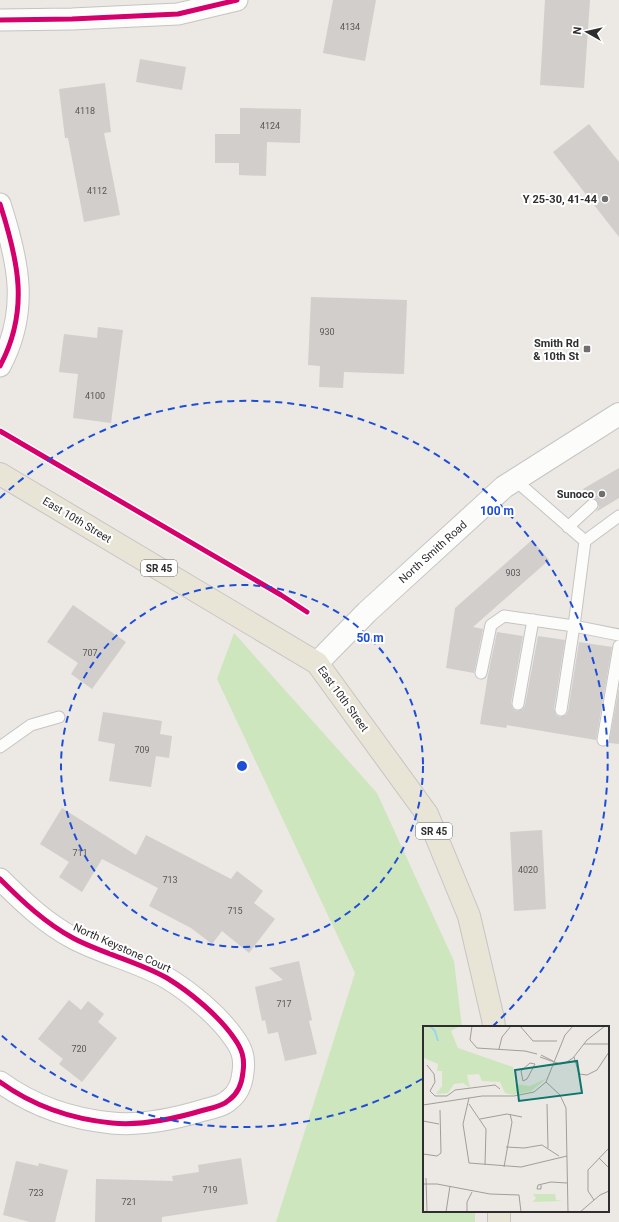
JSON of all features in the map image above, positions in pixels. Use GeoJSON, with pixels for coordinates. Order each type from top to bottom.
{"type":"FeatureCollection","features":[{"type":"Feature","properties":{"kind":"main road","name":"North Smith Road"},"geometry":{"type":"LineString","coordinates":[[317,663],[367,612],[504,487],[619,414]]}},
{"type":"Feature","properties":{"kind":"main road","name":"East 10th Street"},"geometry":{"type":"LineString","coordinates":[[0,474],[317,663],[427,814],[469,916],[494,1026]]}},
{"type":"Feature","properties":{"kind":"street"},"geometry":{"type":"LineString","coordinates":[[0,20],[164,15],[198,10],[237,0]]}},
{"type":"Feature","properties":{"kind":"street"},"geometry":{"type":"LineString","coordinates":[[0,204],[9,233],[18,274],[19,300],[16,322],[11,340],[0,366]]}},
{"type":"Feature","properties":{"kind":"street","name":"North Keystone Court"},"geometry":{"type":"LineString","coordinates":[[0,879],[53,926],[93,948],[167,978],[188,993],[211,1012],[240,1046],[244,1056],[242,1081],[237,1092],[228,1101],[213,1108],[188,1115],[161,1121],[135,1124],[112,1123],[57,1112],[35,1103],[0,1082]]}},
{"type":"Feature","properties":{"kind":"lane"},"geometry":{"type":"LineString","coordinates":[[515,480],[585,541]]}},
{"type":"Feature","properties":{"kind":"lane"},"geometry":{"type":"LineString","coordinates":[[568,526],[592,505]]}},
{"type":"Feature","properties":{"kind":"lane"},"geometry":{"type":"LineString","coordinates":[[561,710],[585,541],[619,516]]}},
{"type":"Feature","properties":{"kind":"lane"},"geometry":{"type":"LineString","coordinates":[[481,673],[491,625],[504,616],[574,626],[619,635]]}},
{"type":"Feature","properties":{"kind":"lane"},"geometry":{"type":"LineString","coordinates":[[518,704],[533,620]]}},
{"type":"Feature","properties":{"kind":"lane"},"geometry":{"type":"LineString","coordinates":[[603,740],[619,646]]}},
{"type":"Feature","properties":{"kind":"lane"},"geometry":{"type":"LineString","coordinates":[[0,747],[31,725],[59,717]]}},
{"type":"Feature","properties":{"kind":"green space"},"geometry":{"type":"Polygon","coordinates":[[[234,633],[377,793],[454,961],[462,1026],[423,1026],[423,1212],[475,1212],[475,1222],[276,1222],[355,973],[217,679],[234,633]]]}},
{"type":"Feature","properties":{"kind":"building"},"geometry":{"type":"Polygon","coordinates":[[[333,0],[376,0],[365,61],[323,53],[333,0]]]}},
{"type":"Feature","properties":{"kind":"building"},"geometry":{"type":"Polygon","coordinates":[[[545,0],[590,0],[584,88],[540,85],[545,0]]]}},
{"type":"Feature","properties":{"kind":"building"},"geometry":{"type":"Polygon","coordinates":[[[140,59],[186,67],[182,90],[136,82],[140,59]]]}},
{"type":"Feature","properties":{"kind":"building"},"geometry":{"type":"Polygon","coordinates":[[[105,83],[111,132],[104,133],[120,215],[84,222],[68,138],[65,138],[59,89],[105,83]]]}},
{"type":"Feature","properties":{"kind":"building"},"geometry":{"type":"Polygon","coordinates":[[[240,108],[301,109],[300,143],[267,142],[266,176],[239,175],[239,163],[215,163],[215,134],[240,134],[240,108]]]}},
{"type":"Feature","properties":{"kind":"building","name":"Y 25-30, 41-44"},"geometry":{"type":"Polygon","coordinates":[[[589,124],[619,162],[619,237],[553,152],[589,124]]]}},
{"type":"Feature","properties":{"kind":"building"},"geometry":{"type":"Polygon","coordinates":[[[311,297],[407,300],[404,374],[344,372],[343,388],[319,387],[320,366],[308,365],[311,297]]]}},
{"type":"Feature","properties":{"kind":"building"},"geometry":{"type":"Polygon","coordinates":[[[98,327],[123,330],[111,423],[73,418],[78,374],[59,372],[64,334],[97,338],[98,327]]]}},
{"type":"Feature","properties":{"kind":"building","name":"Sunoco"},"geometry":{"type":"Polygon","coordinates":[[[619,468],[619,498],[596,512],[599,507],[597,501],[594,498],[589,499],[583,489],[619,468]]]}},
{"type":"Feature","properties":{"kind":"building"},"geometry":{"type":"Polygon","coordinates":[[[532,540],[549,560],[473,627],[483,629],[474,673],[446,668],[455,608],[532,540]]]}},
{"type":"Feature","properties":{"kind":"building"},"geometry":{"type":"Polygon","coordinates":[[[73,605],[126,642],[92,689],[71,674],[78,663],[47,642],[73,605]]]}},
{"type":"Feature","properties":{"kind":"building"},"geometry":{"type":"Polygon","coordinates":[[[497,632],[523,636],[511,703],[513,709],[517,711],[523,709],[525,705],[538,636],[565,640],[554,709],[556,715],[560,717],[566,715],[568,711],[579,642],[612,647],[596,740],[507,725],[506,728],[480,724],[497,632]]]}},
{"type":"Feature","properties":{"kind":"building"},"geometry":{"type":"Polygon","coordinates":[[[619,688],[619,744],[609,743],[619,688]]]}},
{"type":"Feature","properties":{"kind":"building"},"geometry":{"type":"Polygon","coordinates":[[[103,712],[162,721],[160,734],[172,736],[169,758],[156,756],[151,787],[109,781],[115,744],[98,741],[103,712]]]}},
{"type":"Feature","properties":{"kind":"building"},"geometry":{"type":"Polygon","coordinates":[[[62,808],[136,855],[146,835],[231,879],[237,871],[263,891],[254,903],[275,919],[249,953],[222,931],[212,944],[191,928],[149,906],[158,888],[102,859],[82,892],[59,877],[69,862],[40,844],[62,808]]]}},
{"type":"Feature","properties":{"kind":"building"},"geometry":{"type":"Polygon","coordinates":[[[542,830],[546,909],[514,911],[510,832],[542,830]]]}},
{"type":"Feature","properties":{"kind":"building"},"geometry":{"type":"Polygon","coordinates":[[[299,961],[312,1020],[309,1021],[317,1054],[285,1061],[278,1032],[268,1034],[265,1020],[262,1021],[255,987],[283,980],[269,968],[299,961]]]}},
{"type":"Feature","properties":{"kind":"building"},"geometry":{"type":"Polygon","coordinates":[[[69,1000],[81,1010],[88,1001],[104,1014],[98,1022],[117,1038],[82,1082],[59,1064],[63,1059],[38,1039],[69,1000]]]}},
{"type":"Feature","properties":{"kind":"building"},"geometry":{"type":"Polygon","coordinates":[[[241,1158],[248,1204],[162,1217],[162,1222],[95,1222],[96,1179],[173,1181],[172,1176],[199,1172],[198,1165],[241,1158]]]}},
{"type":"Feature","properties":{"kind":"building"},"geometry":{"type":"Polygon","coordinates":[[[16,1161],[38,1166],[39,1163],[68,1170],[55,1222],[30,1222],[3,1215],[16,1161]]]}},
{"type":"Feature","properties":{"kind":"cycle path"},"geometry":{"type":"LineString","coordinates":[[0,20],[72,19],[178,14],[237,0]]}},
{"type":"Feature","properties":{"kind":"cycle path"},"geometry":{"type":"LineString","coordinates":[[0,204],[12,245],[18,285],[18,305],[15,325],[9,345],[0,366]]}},
{"type":"Feature","properties":{"kind":"cycle path"},"geometry":{"type":"LineString","coordinates":[[0,431],[281,595],[307,612]]}},
{"type":"Feature","properties":{"kind":"cycle path"},"geometry":{"type":"LineString","coordinates":[[0,879],[34,911],[53,926],[84,944],[156,972],[185,990],[204,1005],[228,1030],[239,1046],[244,1062],[241,1084],[235,1094],[224,1104],[181,1116],[135,1124],[112,1123],[67,1115],[26,1098],[0,1082]]}},
{"type":"Feature","properties":{"kind":"place","name":"Y 25-30, 41-44"},"geometry":{"type":"Point","coordinates":[605,199]}},
{"type":"Feature","properties":{"kind":"place","name":"Smith Rd & 10th St"},"geometry":{"type":"Point","coordinates":[587,349]}},
{"type":"Feature","properties":{"kind":"place","name":"Sunoco"},"geometry":{"type":"Point","coordinates":[602,494]}}]}
